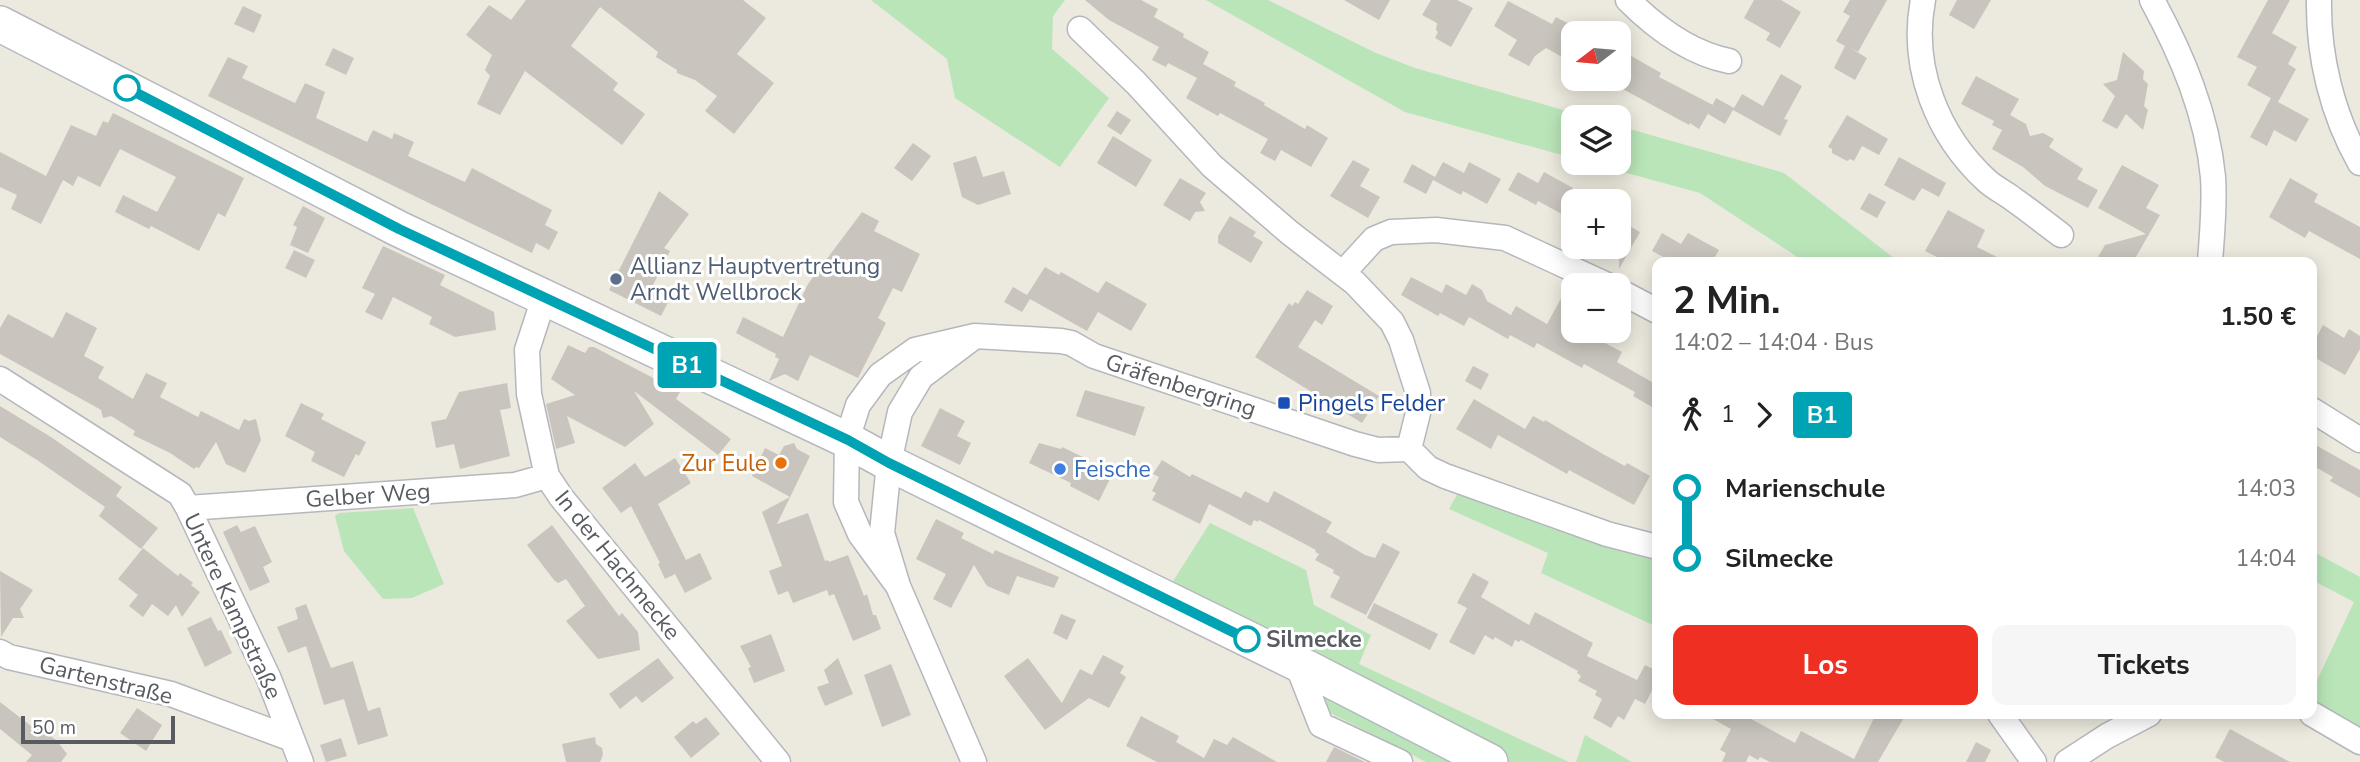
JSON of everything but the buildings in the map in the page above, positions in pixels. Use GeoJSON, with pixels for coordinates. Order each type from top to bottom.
{"type":"FeatureCollection","features":[{"type":"Feature","properties":{"kind":"main road"},"geometry":{"type":"LineString","coordinates":[[0,24],[399,229],[848,440],[889,463],[1490,762]]}},
{"type":"Feature","properties":{"kind":"street"},"geometry":{"type":"LineString","coordinates":[[1628,0],[1657,27],[1692,50],[1729,61]]}},
{"type":"Feature","properties":{"kind":"street"},"geometry":{"type":"LineString","coordinates":[[1923,0],[1921,58],[1924,78],[1935,112],[1947,133],[1966,160],[1989,183],[2061,235]]}},
{"type":"Feature","properties":{"kind":"street"},"geometry":{"type":"LineString","coordinates":[[2152,0],[2179,51],[2199,107],[2213,176],[2210,257]]}},
{"type":"Feature","properties":{"kind":"street"},"geometry":{"type":"LineString","coordinates":[[2319,0],[2321,33],[2334,104],[2360,163]]}},
{"type":"Feature","properties":{"kind":"street"},"geometry":{"type":"LineString","coordinates":[[1080,29],[1136,83],[1212,166],[1290,233],[1343,273],[1392,322],[1401,340],[1418,393],[1418,412],[1409,449],[1428,468],[1607,534],[1652,546]]}},
{"type":"Feature","properties":{"kind":"street"},"geometry":{"type":"LineString","coordinates":[[1343,273],[1374,239],[1391,232],[1436,230],[1505,237],[1582,273]]}},
{"type":"Feature","properties":{"kind":"street"},"geometry":{"type":"LineString","coordinates":[[1631,297],[1652,308]]}},
{"type":"Feature","properties":{"kind":"street","name":"In der Hachmecke"},"geometry":{"type":"LineString","coordinates":[[544,298],[527,350],[529,394],[547,477],[778,762]]}},
{"type":"Feature","properties":{"kind":"street"},"geometry":{"type":"LineString","coordinates":[[974,762],[898,586],[882,533],[889,463],[900,412],[921,377],[975,336]]}},
{"type":"Feature","properties":{"kind":"street","name":"Gräfenbergring"},"geometry":{"type":"LineString","coordinates":[[898,586],[860,534],[846,502],[848,440],[858,405],[880,375],[915,350],[975,336],[1034,338],[1071,343],[1094,356],[1355,444],[1378,450],[1409,449]]}},
{"type":"Feature","properties":{"kind":"street","name":"Untere Kampstraße"},"geometry":{"type":"LineString","coordinates":[[0,379],[180,494],[269,679],[301,762]]}},
{"type":"Feature","properties":{"kind":"street"},"geometry":{"type":"LineString","coordinates":[[2317,413],[2360,440]]}},
{"type":"Feature","properties":{"kind":"street","name":"Gelber Weg"},"geometry":{"type":"LineString","coordinates":[[188,508],[515,485],[547,477]]}},
{"type":"Feature","properties":{"kind":"street","name":"Gartenstraße"},"geometry":{"type":"LineString","coordinates":[[0,652],[9,657],[170,694],[292,739]]}},
{"type":"Feature","properties":{"kind":"street"},"geometry":{"type":"LineString","coordinates":[[1297,664],[1321,725],[1400,762]]}},
{"type":"Feature","properties":{"kind":"street"},"geometry":{"type":"LineString","coordinates":[[2317,717],[2360,742]]}},
{"type":"Feature","properties":{"kind":"street"},"geometry":{"type":"LineString","coordinates":[[2004,719],[2034,762]]}},
{"type":"Feature","properties":{"kind":"street"},"geometry":{"type":"LineString","coordinates":[[2067,762],[2106,736],[2139,719]]}},
{"type":"Feature","properties":{"kind":"green space"},"geometry":{"type":"Polygon","coordinates":[[[871,0],[1065,0],[1053,16],[1052,49],[1109,98],[1060,167],[955,98],[947,59],[871,0]]]}},
{"type":"Feature","properties":{"kind":"green space"},"geometry":{"type":"Polygon","coordinates":[[[1206,0],[1268,0],[1376,53],[1415,68],[1561,109],[1561,155],[1405,112],[1206,0]]]}},
{"type":"Feature","properties":{"kind":"green space"},"geometry":{"type":"Polygon","coordinates":[[[1631,129],[1784,173],[1893,257],[1797,257],[1700,193],[1631,174],[1631,129]]]}},
{"type":"Feature","properties":{"kind":"green space"},"geometry":{"type":"Polygon","coordinates":[[[1459,491],[1652,560],[1652,625],[1541,573],[1548,553],[1449,509],[1459,491]]]}},
{"type":"Feature","properties":{"kind":"green space"},"geometry":{"type":"Polygon","coordinates":[[[413,508],[444,584],[412,598],[383,599],[344,551],[335,516],[339,513],[413,508]]]}},
{"type":"Feature","properties":{"kind":"green space"},"geometry":{"type":"Polygon","coordinates":[[[1210,523],[1306,570],[1314,605],[1371,635],[1359,664],[1569,762],[1509,762],[1168,589],[1210,523]]]}},
{"type":"Feature","properties":{"kind":"green space"},"geometry":{"type":"Polygon","coordinates":[[[2317,554],[2360,577],[2360,730],[2317,704],[2317,680],[2354,602],[2317,583],[2317,554]]]}},
{"type":"Feature","properties":{"kind":"green space"},"geometry":{"type":"Polygon","coordinates":[[[1308,686],[1460,762],[1426,762],[1317,706],[1308,686]]]}},
{"type":"Feature","properties":{"kind":"green space"},"geometry":{"type":"Polygon","coordinates":[[[1585,735],[1632,762],[1576,762],[1585,735]]]}},
{"type":"Feature","properties":{"kind":"bus line","name":"B1"},"geometry":{"type":"LineString","coordinates":[[127,88],[399,229],[848,440],[889,463],[1247,639]]}},
{"type":"Feature","properties":{"kind":"place","name":"Allianz Hauptvertretung Arndt Wellbrock"},"geometry":{"type":"Point","coordinates":[616,279]}},
{"type":"Feature","properties":{"kind":"place","name":"Pingels Felder"},"geometry":{"type":"Point","coordinates":[1284,403]}},
{"type":"Feature","properties":{"kind":"place","name":"Zur Eule"},"geometry":{"type":"Point","coordinates":[781,463]}},
{"type":"Feature","properties":{"kind":"place","name":"Feische"},"geometry":{"type":"Point","coordinates":[1060,469]}},
{"type":"Feature","properties":{"kind":"place","name":"Silmecke"},"geometry":{"type":"Point","coordinates":[1247,639]}}]}
